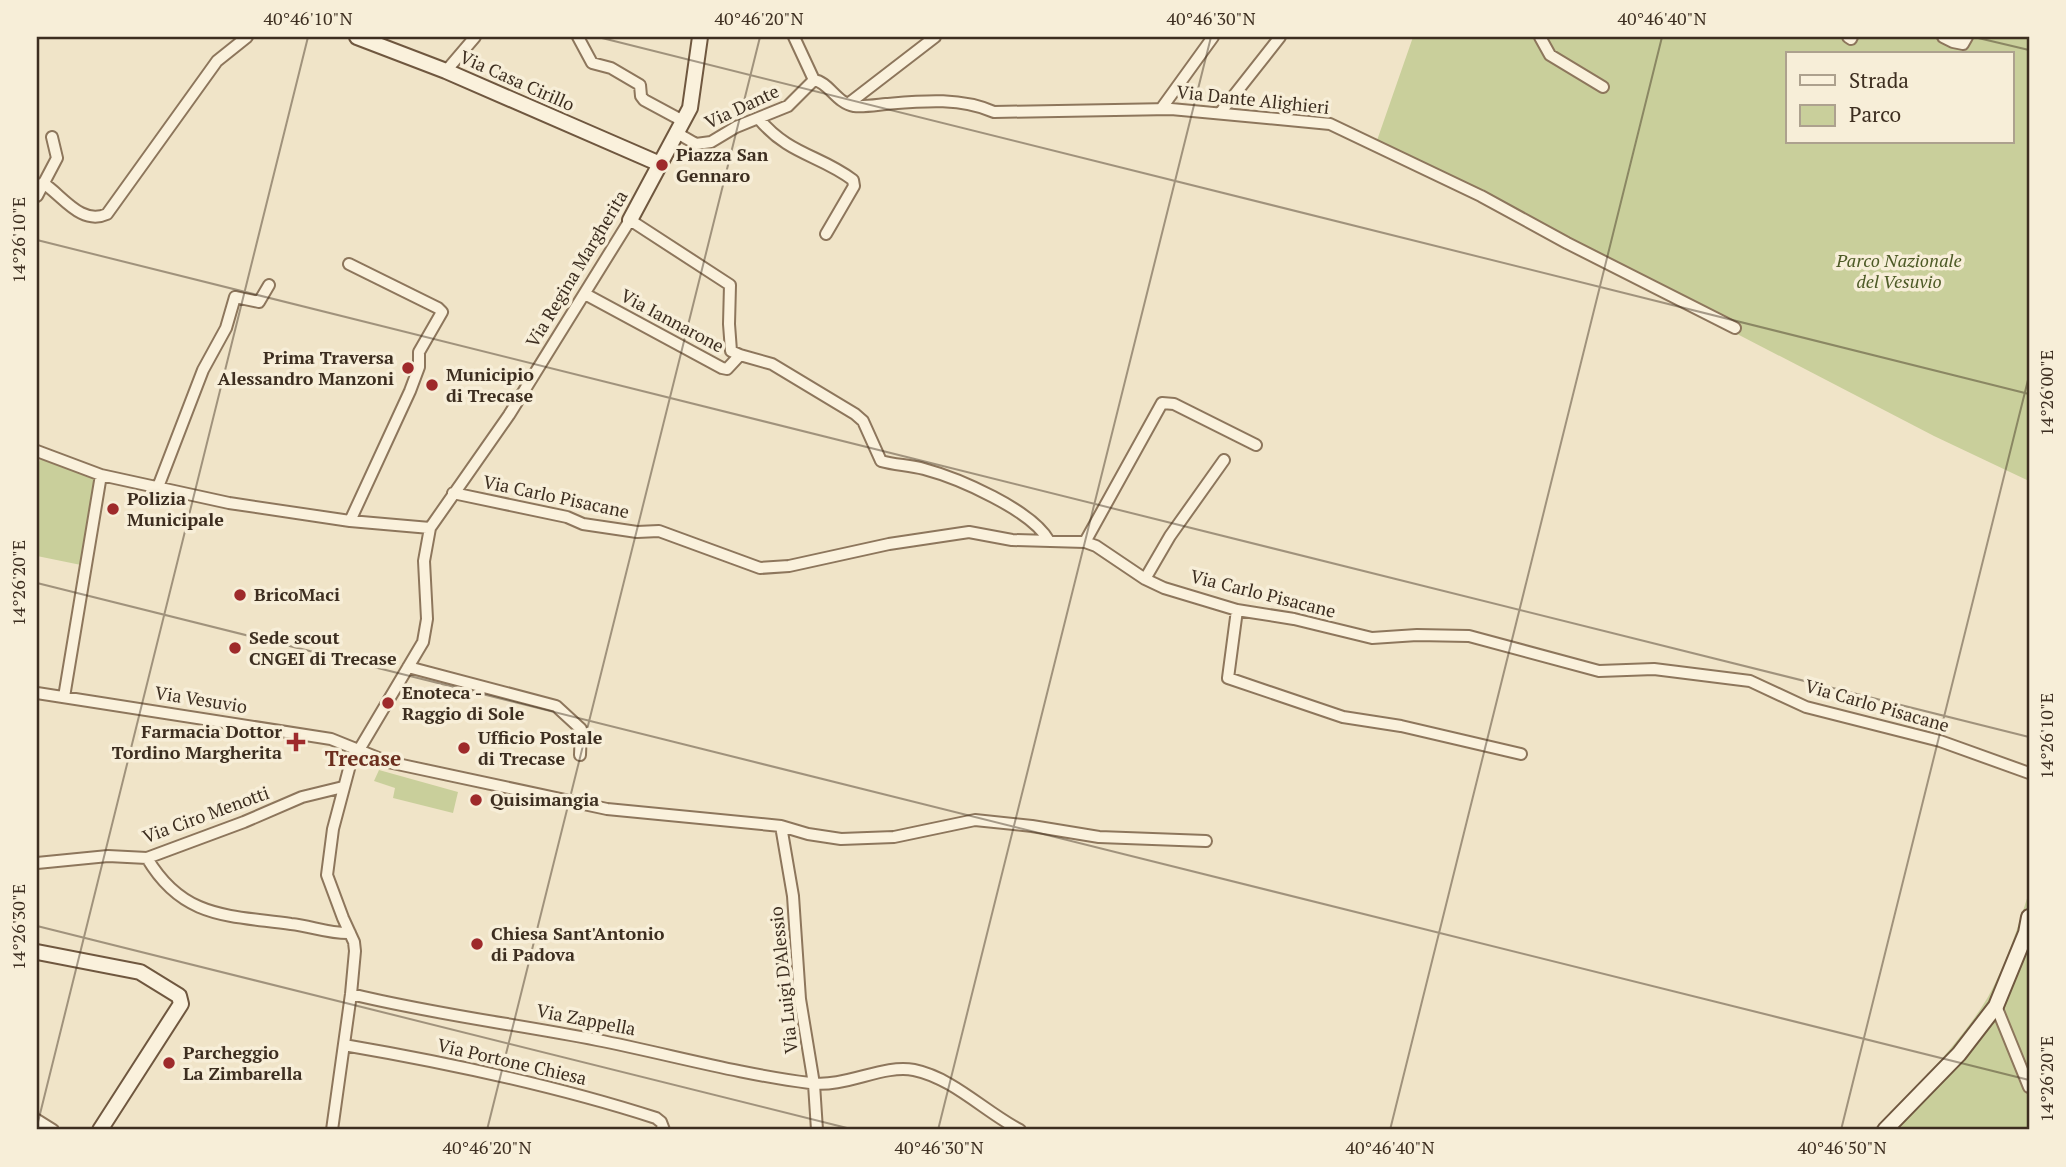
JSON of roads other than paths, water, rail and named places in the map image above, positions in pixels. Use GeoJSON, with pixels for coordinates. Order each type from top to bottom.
{"type":"FeatureCollection","features":[{"type":"Feature","properties":{"kind":"street"},"geometry":{"type":"LineString","coordinates":[[43,183],[78,212],[102,216],[107,214],[217,61],[247,37]]}},
{"type":"Feature","properties":{"kind":"street","name":"Via Casa Cirillo"},"geometry":{"type":"LineString","coordinates":[[357,37],[446,71],[660,164]]}},
{"type":"Feature","properties":{"kind":"street"},"geometry":{"type":"LineString","coordinates":[[446,71],[475,37]]}},
{"type":"Feature","properties":{"kind":"street","name":"Via Dante"},"geometry":{"type":"LineString","coordinates":[[578,37],[592,63],[611,68],[640,85],[644,100],[680,127],[696,144],[711,142],[736,127],[788,106],[814,80]]}},
{"type":"Feature","properties":{"kind":"street","name":"Via Regina Margherita"},"geometry":{"type":"LineString","coordinates":[[334,1130],[334,1107],[355,951],[327,875],[333,829],[343,788],[357,751],[427,631],[424,561],[429,528],[509,415],[630,220],[693,100],[700,37]]}},
{"type":"Feature","properties":{"kind":"street"},"geometry":{"type":"LineString","coordinates":[[794,37],[814,80],[848,104],[935,37]]}},
{"type":"Feature","properties":{"kind":"street"},"geometry":{"type":"LineString","coordinates":[[1161,109],[1213,37]]}},
{"type":"Feature","properties":{"kind":"street"},"geometry":{"type":"LineString","coordinates":[[1220,113],[1280,37]]}},
{"type":"Feature","properties":{"kind":"street"},"geometry":{"type":"LineString","coordinates":[[1539,37],[1550,55],[1602,87]]}},
{"type":"Feature","properties":{"kind":"street"},"geometry":{"type":"LineString","coordinates":[[1943,37],[1964,44],[1968,37]]}},
{"type":"Feature","properties":{"kind":"street","name":"Via Dante Alighieri"},"geometry":{"type":"LineString","coordinates":[[848,104],[858,106],[950,101],[978,105],[994,113],[1161,109],[1330,124],[1481,196],[1735,328]]}},
{"type":"Feature","properties":{"kind":"street"},"geometry":{"type":"LineString","coordinates":[[759,118],[776,137],[802,154],[853,180],[854,186],[826,234]]}},
{"type":"Feature","properties":{"kind":"street"},"geometry":{"type":"LineString","coordinates":[[37,196],[57,158],[52,137]]}},
{"type":"Feature","properties":{"kind":"street"},"geometry":{"type":"LineString","coordinates":[[630,220],[730,285],[730,348],[740,355]]}},
{"type":"Feature","properties":{"kind":"street"},"geometry":{"type":"LineString","coordinates":[[349,264],[442,312],[419,352],[419,367],[410,391],[350,521]]}},
{"type":"Feature","properties":{"kind":"street"},"geometry":{"type":"LineString","coordinates":[[158,487],[203,369],[226,328],[235,297],[259,302],[269,285]]}},
{"type":"Feature","properties":{"kind":"street","name":"Via Iannarone"},"geometry":{"type":"LineString","coordinates":[[585,294],[722,368],[727,369],[740,355],[772,364],[863,421],[881,461],[928,470],[991,496],[1044,531],[1049,541]]}},
{"type":"Feature","properties":{"kind":"street"},"geometry":{"type":"LineString","coordinates":[[1085,542],[1163,404],[1174,404],[1256,445]]}},
{"type":"Feature","properties":{"kind":"street"},"geometry":{"type":"LineString","coordinates":[[37,451],[101,475],[229,503],[350,521],[429,528]]}},
{"type":"Feature","properties":{"kind":"street"},"geometry":{"type":"LineString","coordinates":[[1145,579],[1170,536],[1224,460]]}},
{"type":"Feature","properties":{"kind":"street"},"geometry":{"type":"LineString","coordinates":[[64,697],[101,475]]}},
{"type":"Feature","properties":{"kind":"street","name":"Via Carlo Pisacane"},"geometry":{"type":"LineString","coordinates":[[453,493],[567,517],[583,524],[637,532],[659,531],[760,568],[789,566],[889,544],[969,532],[1012,540],[1085,542],[1164,588],[1237,610],[1294,619],[1372,638],[1469,636],[1600,671],[1654,669],[1750,681],[1806,707],[1940,741],[2029,773]]}},
{"type":"Feature","properties":{"kind":"street"},"geometry":{"type":"LineString","coordinates":[[1237,610],[1228,678],[1343,717],[1401,726],[1521,754]]}},
{"type":"Feature","properties":{"kind":"street"},"geometry":{"type":"LineString","coordinates":[[408,667],[556,706],[581,729],[580,755]]}},
{"type":"Feature","properties":{"kind":"street","name":"Via Vesuvio"},"geometry":{"type":"LineString","coordinates":[[37,693],[331,739],[357,751],[401,765],[607,808],[780,826],[841,839],[894,837],[975,820],[1099,837],[1206,841]]}},
{"type":"Feature","properties":{"kind":"street","name":"Via Ciro Menotti"},"geometry":{"type":"LineString","coordinates":[[37,863],[108,856],[147,858],[302,797],[343,788]]}},
{"type":"Feature","properties":{"kind":"street","name":"Via Luigi D'Alessio"},"geometry":{"type":"LineString","coordinates":[[780,826],[793,896],[800,999],[814,1084],[817,1130]]}},
{"type":"Feature","properties":{"kind":"street"},"geometry":{"type":"LineString","coordinates":[[147,858],[158,877],[178,895],[204,911],[350,933]]}},
{"type":"Feature","properties":{"kind":"street"},"geometry":{"type":"LineString","coordinates":[[1885,1130],[1959,1054],[1996,1006],[2026,933],[2029,917]]}},
{"type":"Feature","properties":{"kind":"street"},"geometry":{"type":"LineString","coordinates":[[37,952],[140,972],[180,996],[181,1004],[100,1130]]}},
{"type":"Feature","properties":{"kind":"street","name":"Via Zappella"},"geometry":{"type":"LineString","coordinates":[[351,994],[386,1003],[510,1023],[648,1050],[733,1071],[814,1084],[832,1084],[900,1069],[916,1070],[938,1079],[1020,1130]]}},
{"type":"Feature","properties":{"kind":"street"},"geometry":{"type":"LineString","coordinates":[[1996,1006],[2029,1087]]}},
{"type":"Feature","properties":{"kind":"street","name":"Via Portone Chiesa"},"geometry":{"type":"LineString","coordinates":[[344,1045],[435,1062],[603,1101],[656,1118],[664,1130]]}},
{"type":"Feature","properties":{"kind":"street"},"geometry":{"type":"LineString","coordinates":[[37,1120],[53,1130]]}},
{"type":"Feature","properties":{"kind":"place","name":"Piazza San Gennaro"},"geometry":{"type":"Point","coordinates":[662,165]}},
{"type":"Feature","properties":{"kind":"place","name":"Prima Traversa Alessandro Manzoni"},"geometry":{"type":"Point","coordinates":[408,368]}},
{"type":"Feature","properties":{"kind":"place","name":"Municipio di Trecase"},"geometry":{"type":"Point","coordinates":[432,385]}},
{"type":"Feature","properties":{"kind":"place","name":"Polizia Municipale"},"geometry":{"type":"Point","coordinates":[113,509]}},
{"type":"Feature","properties":{"kind":"place","name":"BricoMaci"},"geometry":{"type":"Point","coordinates":[240,595]}},
{"type":"Feature","properties":{"kind":"place","name":"Sede scout CNGEI di Trecase"},"geometry":{"type":"Point","coordinates":[235,648]}},
{"type":"Feature","properties":{"kind":"place","name":"Enoteca - Raggio di Sole"},"geometry":{"type":"Point","coordinates":[388,703]}},
{"type":"Feature","properties":{"kind":"place","name":"Farmacia Dottor Tordino Margherita"},"geometry":{"type":"Point","coordinates":[296,742]}},
{"type":"Feature","properties":{"kind":"place","name":"Ufficio Postale di Trecase"},"geometry":{"type":"Point","coordinates":[464,748]}},
{"type":"Feature","properties":{"kind":"place","name":"Quisimangia"},"geometry":{"type":"Point","coordinates":[476,800]}},
{"type":"Feature","properties":{"kind":"place","name":"Chiesa Sant'Antonio di Padova"},"geometry":{"type":"Point","coordinates":[477,944]}},
{"type":"Feature","properties":{"kind":"place","name":"Parcheggio La Zimbarella"},"geometry":{"type":"Point","coordinates":[169,1063]}},
{"type":"Feature","properties":{"kind":"district","name":"Trecase"},"geometry":{"type":"Point","coordinates":[363,759]}},
{"type":"Feature","properties":{"kind":"park label","name":"Parco Nazionale del Vesuvio"},"geometry":{"type":"Point","coordinates":[1899,271]}}]}
